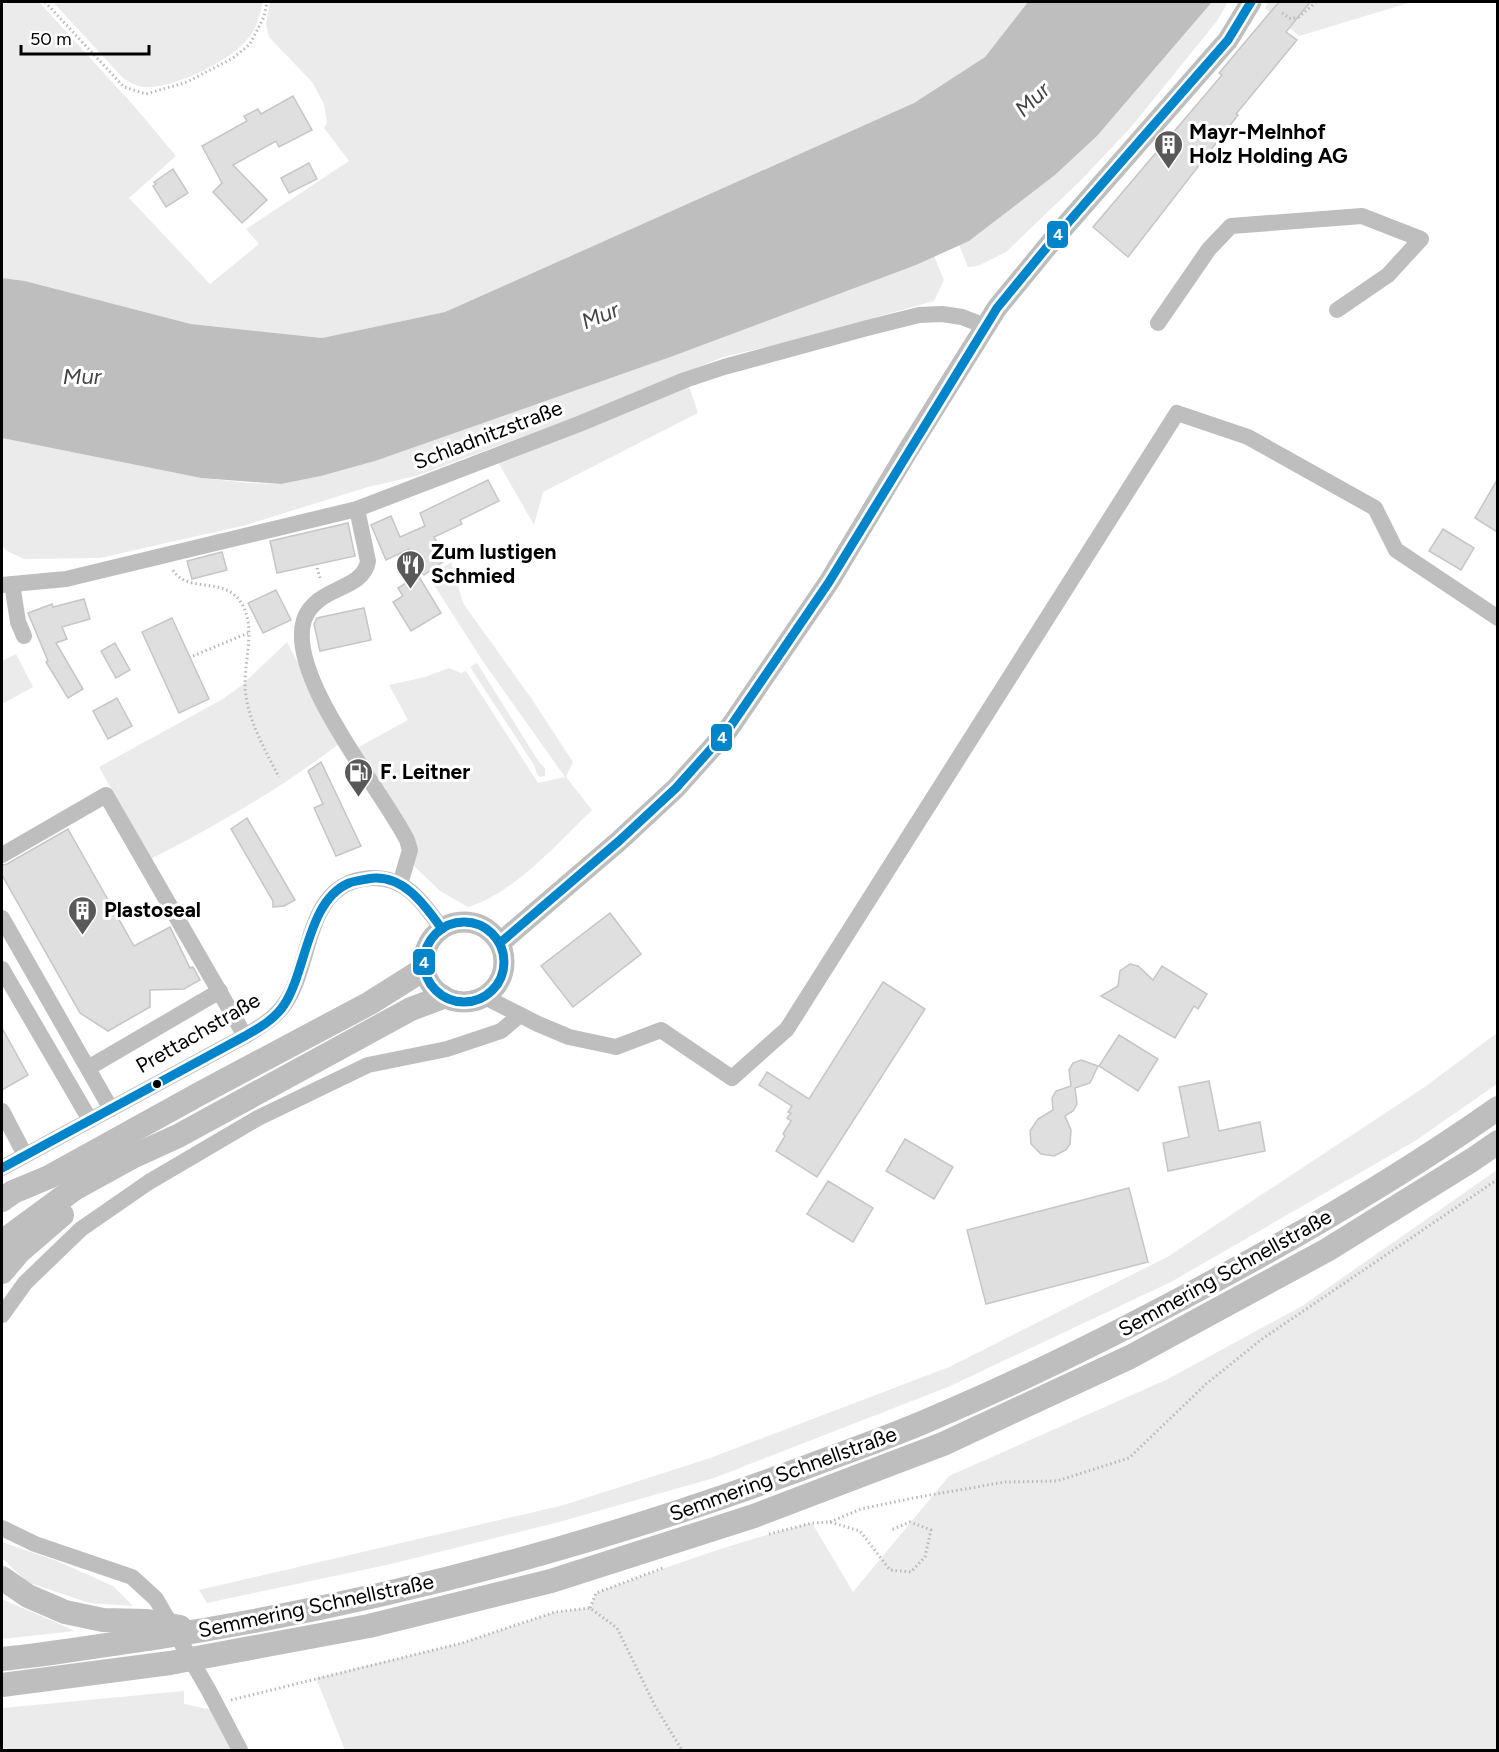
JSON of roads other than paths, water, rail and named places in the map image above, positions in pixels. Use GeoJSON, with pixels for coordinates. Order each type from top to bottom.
{"type":"FeatureCollection","features":[{"type":"Feature","properties":{"kind":"highway"},"geometry":{"type":"LineString","coordinates":[[2,1200],[13,1192],[49,1177],[370,1004],[424,969]]}},
{"type":"Feature","properties":{"kind":"highway"},"geometry":{"type":"LineString","coordinates":[[2,1242],[74,1190],[134,1156],[178,1136],[411,1009],[443,997]]}},
{"type":"Feature","properties":{"kind":"highway","name":"Semmering Schnellstraße"},"geometry":{"type":"LineString","coordinates":[[2,1659],[39,1655],[151,1630],[200,1631],[374,1597],[589,1542],[747,1490],[931,1419],[1119,1332],[1301,1233],[1452,1140],[1497,1108]]}},
{"type":"Feature","properties":{"kind":"highway"},"geometry":{"type":"LineString","coordinates":[[2,1272],[19,1252],[58,1218],[178,1136]]}},
{"type":"Feature","properties":{"kind":"highway","name":"Semmering Schnellstraße"},"geometry":{"type":"LineString","coordinates":[[2,1685],[215,1656],[369,1626],[551,1581],[754,1516],[943,1444],[1130,1357],[1327,1250],[1473,1160],[1497,1142]]}},
{"type":"Feature","properties":{"kind":"highway"},"geometry":{"type":"LineString","coordinates":[[2,1215],[49,1177]]}},
{"type":"Feature","properties":{"kind":"highway"},"geometry":{"type":"LineString","coordinates":[[2,1578],[28,1596],[65,1612],[151,1630]]}},
{"type":"Feature","properties":{"kind":"main road"},"geometry":{"type":"LineString","coordinates":[[500,942],[619,841],[676,788],[728,730],[829,582],[985,326],[1052,241],[1228,40],[1251,2]]}},
{"type":"Feature","properties":{"kind":"main road"},"geometry":{"type":"LineString","coordinates":[[457,922],[476,923],[490,931],[500,942],[504,957],[504,972],[498,985],[485,997],[471,1002],[456,1002],[443,997],[430,985],[424,969],[424,954],[432,938],[442,929],[457,922]]}},
{"type":"Feature","properties":{"kind":"street"},"geometry":{"type":"LineString","coordinates":[[1158,323],[1209,249],[1231,226],[1362,216],[1421,239],[1388,275],[1337,310]]}},
{"type":"Feature","properties":{"kind":"street","name":"Schladnitzstraße"},"geometry":{"type":"LineString","coordinates":[[7,584],[66,579],[357,510],[579,424],[685,380],[724,367],[919,315],[962,317],[985,326]]}},
{"type":"Feature","properties":{"kind":"street"},"geometry":{"type":"LineString","coordinates":[[485,997],[569,1037],[616,1047],[661,1030],[732,1078],[787,1029],[1176,413],[1248,437],[1375,508],[1396,550],[1497,618]]}},
{"type":"Feature","properties":{"kind":"street"},"geometry":{"type":"LineString","coordinates":[[357,510],[369,561],[365,572],[356,581],[318,599],[308,612],[303,626],[302,640],[309,666],[328,712],[407,840],[410,850],[400,884]]}},
{"type":"Feature","properties":{"kind":"street"},"geometry":{"type":"LineString","coordinates":[[7,584],[24,636]]}},
{"type":"Feature","properties":{"kind":"street"},"geometry":{"type":"LineString","coordinates":[[2,855],[106,795],[245,1036]]}},
{"type":"Feature","properties":{"kind":"street","name":"Prettachstraße"},"geometry":{"type":"LineString","coordinates":[[2,1168],[264,1025],[285,1005],[296,981],[313,925],[332,894],[344,886],[364,879],[389,879],[420,899],[442,929]]}},
{"type":"Feature","properties":{"kind":"street"},"geometry":{"type":"LineString","coordinates":[[2,918],[111,1109]]}},
{"type":"Feature","properties":{"kind":"street"},"geometry":{"type":"LineString","coordinates":[[2,969],[90,1120]]}},
{"type":"Feature","properties":{"kind":"street"},"geometry":{"type":"LineString","coordinates":[[88,1068],[220,991]]}},
{"type":"Feature","properties":{"kind":"street"},"geometry":{"type":"LineString","coordinates":[[2,1315],[26,1283],[81,1229],[169,1170],[258,1118],[368,1065],[447,1049],[501,1031],[520,1014]]}},
{"type":"Feature","properties":{"kind":"street"},"geometry":{"type":"LineString","coordinates":[[2,1111],[25,1155]]}},
{"type":"Feature","properties":{"kind":"street"},"geometry":{"type":"LineString","coordinates":[[2,1528],[35,1544],[132,1577],[156,1599],[240,1750]]}},
{"type":"Feature","properties":{"kind":"water","name":"Mur"},"geometry":{"type":"Polygon","coordinates":[[[1028,2],[1212,2],[1097,136],[1055,175],[969,241],[916,265],[673,356],[375,461],[281,484],[201,478],[2,438],[2,278],[25,281],[191,324],[322,338],[445,312],[914,103],[985,57],[1028,2]]]}},
{"type":"Feature","properties":{"kind":"place","name":"Mayr-Melnhof Holz Holding AG"},"geometry":{"type":"Point","coordinates":[1168,170]}},
{"type":"Feature","properties":{"kind":"place","name":"Zum lustigen Schmied"},"geometry":{"type":"Point","coordinates":[410,590]}},
{"type":"Feature","properties":{"kind":"place","name":"F. Leitner"},"geometry":{"type":"Point","coordinates":[359,798]}},
{"type":"Feature","properties":{"kind":"place","name":"Plastoseal"},"geometry":{"type":"Point","coordinates":[83,936]}}]}
